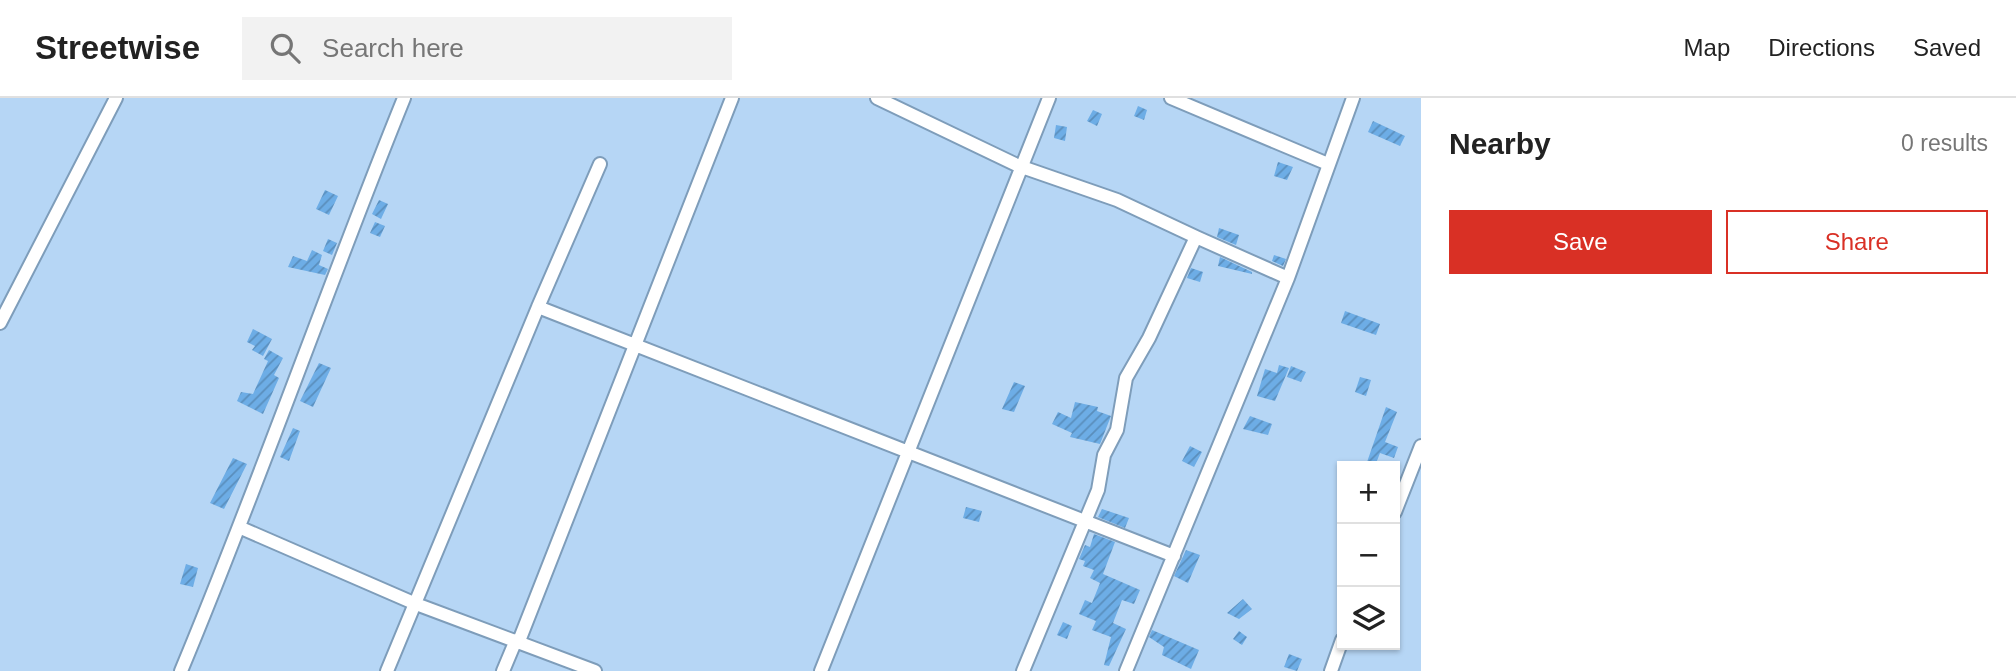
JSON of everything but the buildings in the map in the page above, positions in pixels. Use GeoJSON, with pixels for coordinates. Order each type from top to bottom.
{"type":"FeatureCollection","features":[{"type":"Feature","properties":{"kind":"street"},"geometry":{"type":"LineString","coordinates":[[0,323],[116,98]]}},
{"type":"Feature","properties":{"kind":"street"},"geometry":{"type":"LineString","coordinates":[[181,671],[241,528],[345,243],[404,98]]}},
{"type":"Feature","properties":{"kind":"street"},"geometry":{"type":"LineString","coordinates":[[503,671],[637,346],[732,98]]}},
{"type":"Feature","properties":{"kind":"street"},"geometry":{"type":"LineString","coordinates":[[877,98],[1019,166],[1117,200],[1288,278]]}},
{"type":"Feature","properties":{"kind":"street"},"geometry":{"type":"LineString","coordinates":[[821,671],[974,292],[1019,166],[1049,98]]}},
{"type":"Feature","properties":{"kind":"street"},"geometry":{"type":"LineString","coordinates":[[1171,98],[1328,164]]}},
{"type":"Feature","properties":{"kind":"street"},"geometry":{"type":"LineString","coordinates":[[1126,671],[1288,278],[1353,98]]}},
{"type":"Feature","properties":{"kind":"street"},"geometry":{"type":"LineString","coordinates":[[387,671],[600,164]]}},
{"type":"Feature","properties":{"kind":"street"},"geometry":{"type":"LineString","coordinates":[[1023,671],[1098,490],[1104,455],[1116,430],[1126,378],[1149,338],[1196,237]]}},
{"type":"Feature","properties":{"kind":"street"},"geometry":{"type":"LineString","coordinates":[[538,307],[908,450],[1084,524],[1174,556]]}},
{"type":"Feature","properties":{"kind":"street"},"geometry":{"type":"LineString","coordinates":[[1400,499],[1421,446]]}},
{"type":"Feature","properties":{"kind":"street"},"geometry":{"type":"LineString","coordinates":[[241,528],[416,604],[595,671]]}},
{"type":"Feature","properties":{"kind":"street"},"geometry":{"type":"LineString","coordinates":[[1331,671],[1338,650]]}}]}
